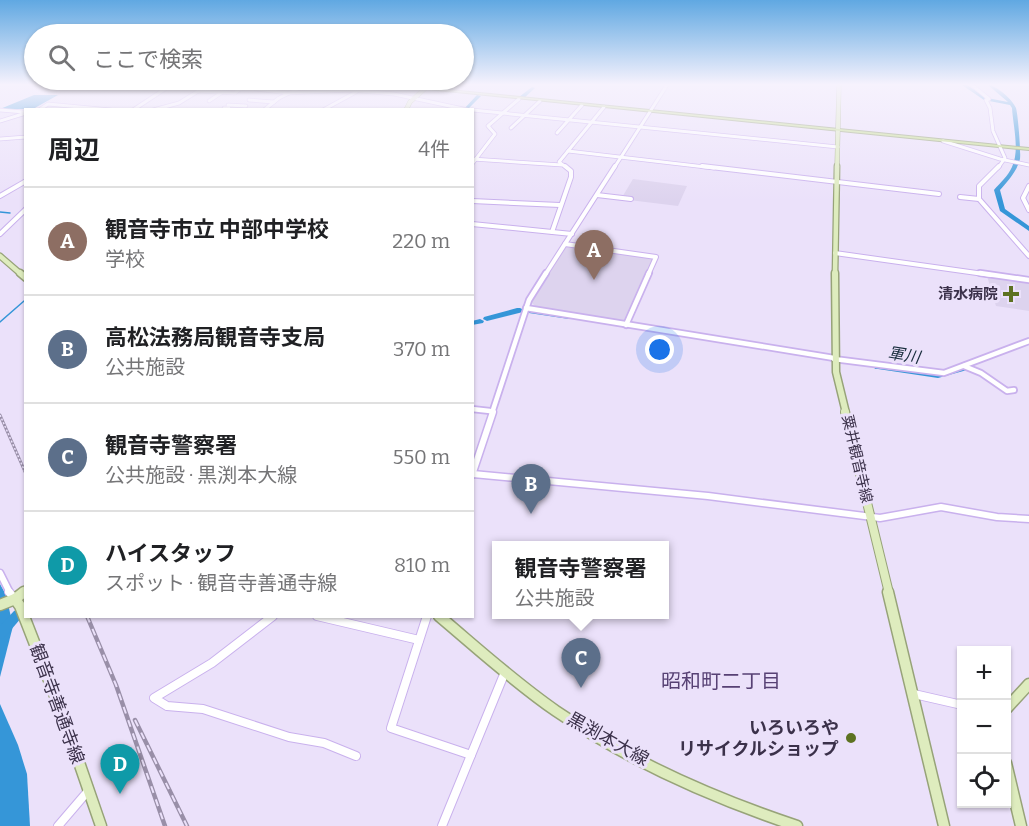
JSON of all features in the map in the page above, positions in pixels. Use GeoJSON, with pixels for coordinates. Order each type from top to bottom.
{"type":"FeatureCollection","features":[{"type":"Feature","properties":{"kind":"highway"},"geometry":{"type":"LineString","coordinates":[[771,124],[1029,149]]}},
{"type":"Feature","properties":{"kind":"main road","name":"粟井観音寺線"},"geometry":{"type":"LineString","coordinates":[[838,124],[834,358],[944,826]]}},
{"type":"Feature","properties":{"kind":"main road"},"geometry":{"type":"LineString","coordinates":[[0,256],[24,276]]}},
{"type":"Feature","properties":{"kind":"main road"},"geometry":{"type":"LineString","coordinates":[[8,602],[24,591]]}},
{"type":"Feature","properties":{"kind":"main road","name":"観音寺善通寺線"},"geometry":{"type":"LineString","coordinates":[[8,602],[20,606],[24,616]]}},
{"type":"Feature","properties":{"kind":"main road","name":"観音寺善通寺線"},"geometry":{"type":"LineString","coordinates":[[25,618],[64,719],[101,826]]}},
{"type":"Feature","properties":{"kind":"main road","name":"黒渕本大線"},"geometry":{"type":"LineString","coordinates":[[441,618],[538,698],[599,737],[701,788],[797,826]]}},
{"type":"Feature","properties":{"kind":"main road"},"geometry":{"type":"LineString","coordinates":[[1011,704],[1029,684]]}},
{"type":"Feature","properties":{"kind":"main road"},"geometry":{"type":"LineString","coordinates":[[1011,785],[1021,826]]}},
{"type":"Feature","properties":{"kind":"street"},"geometry":{"type":"LineString","coordinates":[[474,159],[495,134],[488,126],[491,124]]}},
{"type":"Feature","properties":{"kind":"street"},"geometry":{"type":"LineString","coordinates":[[512,128],[517,124]]}},
{"type":"Feature","properties":{"kind":"street"},"geometry":{"type":"LineString","coordinates":[[557,133],[566,124]]}},
{"type":"Feature","properties":{"kind":"street"},"geometry":{"type":"LineString","coordinates":[[562,165],[559,162],[591,124]]}},
{"type":"Feature","properties":{"kind":"street"},"geometry":{"type":"LineString","coordinates":[[611,124],[838,147]]}},
{"type":"Feature","properties":{"kind":"street"},"geometry":{"type":"LineString","coordinates":[[979,199],[979,186],[1002,164],[1005,158],[992,124]]}},
{"type":"Feature","properties":{"kind":"street"},"geometry":{"type":"LineString","coordinates":[[474,472],[526,308],[641,126]]}},
{"type":"Feature","properties":{"kind":"street"},"geometry":{"type":"LineString","coordinates":[[0,140],[24,137]]}},
{"type":"Feature","properties":{"kind":"street"},"geometry":{"type":"LineString","coordinates":[[943,141],[1003,160],[1029,165]]}},
{"type":"Feature","properties":{"kind":"street"},"geometry":{"type":"LineString","coordinates":[[568,151],[939,194]]}},
{"type":"Feature","properties":{"kind":"street"},"geometry":{"type":"LineString","coordinates":[[474,159],[562,165],[571,171],[552,232]]}},
{"type":"Feature","properties":{"kind":"street"},"geometry":{"type":"LineString","coordinates":[[0,196],[24,183]]}},
{"type":"Feature","properties":{"kind":"street"},"geometry":{"type":"LineString","coordinates":[[1029,186],[1022,198],[1029,210]]}},
{"type":"Feature","properties":{"kind":"street"},"geometry":{"type":"LineString","coordinates":[[597,195],[631,199]]}},
{"type":"Feature","properties":{"kind":"street"},"geometry":{"type":"LineString","coordinates":[[960,196],[979,199],[1029,256]]}},
{"type":"Feature","properties":{"kind":"street"},"geometry":{"type":"LineString","coordinates":[[474,201],[560,205]]}},
{"type":"Feature","properties":{"kind":"street"},"geometry":{"type":"LineString","coordinates":[[0,234],[24,210]]}},
{"type":"Feature","properties":{"kind":"street"},"geometry":{"type":"LineString","coordinates":[[17,217],[24,216]]}},
{"type":"Feature","properties":{"kind":"street"},"geometry":{"type":"LineString","coordinates":[[474,224],[572,234]]}},
{"type":"Feature","properties":{"kind":"street"},"geometry":{"type":"LineString","coordinates":[[565,244],[656,257],[627,325]]}},
{"type":"Feature","properties":{"kind":"street"},"geometry":{"type":"LineString","coordinates":[[836,253],[1029,280]]}},
{"type":"Feature","properties":{"kind":"street"},"geometry":{"type":"LineString","coordinates":[[526,308],[938,374],[1029,341]]}},
{"type":"Feature","properties":{"kind":"street"},"geometry":{"type":"LineString","coordinates":[[964,366],[996,381],[1007,391],[1014,390]]}},
{"type":"Feature","properties":{"kind":"street"},"geometry":{"type":"LineString","coordinates":[[474,409],[490,411]]}},
{"type":"Feature","properties":{"kind":"street"},"geometry":{"type":"LineString","coordinates":[[474,475],[708,496],[871,517],[888,517],[941,507],[997,517],[1029,519]]}},
{"type":"Feature","properties":{"kind":"street"},"geometry":{"type":"LineString","coordinates":[[0,573],[8,591],[8,602]]}},
{"type":"Feature","properties":{"kind":"street"},"geometry":{"type":"LineString","coordinates":[[270,618],[212,663],[154,698],[167,706],[203,709],[279,734],[324,743],[356,756]]}},
{"type":"Feature","properties":{"kind":"street"},"geometry":{"type":"LineString","coordinates":[[326,618],[419,640]]}},
{"type":"Feature","properties":{"kind":"street"},"geometry":{"type":"LineString","coordinates":[[426,618],[392,728],[471,755]]}},
{"type":"Feature","properties":{"kind":"street"},"geometry":{"type":"LineString","coordinates":[[442,826],[505,671]]}},
{"type":"Feature","properties":{"kind":"street"},"geometry":{"type":"LineString","coordinates":[[914,694],[957,704]]}},
{"type":"Feature","properties":{"kind":"street"},"geometry":{"type":"LineString","coordinates":[[58,826],[88,790]]}},
{"type":"Feature","properties":{"kind":"shaded area"},"geometry":{"type":"Polygon","coordinates":[[[633,179],[687,186],[678,206],[621,199],[633,179]]]}},
{"type":"Feature","properties":{"kind":"shaded area"},"geometry":{"type":"Polygon","coordinates":[[[567,245],[653,258],[625,321],[536,307],[531,302],[567,245]]]}},
{"type":"Feature","properties":{"kind":"shaded area","name":"清水病院"},"geometry":{"type":"Polygon","coordinates":[[[987,276],[1029,281],[1029,311],[996,306],[987,276]]]}},
{"type":"Feature","properties":{"kind":"water"},"geometry":{"type":"Polygon","coordinates":[[[0,584],[6,595],[13,626],[0,677],[0,584]]]}},
{"type":"Feature","properties":{"kind":"water"},"geometry":{"type":"Polygon","coordinates":[[[0,704],[18,745],[27,774],[30,826],[0,826],[0,704]]]}},
{"type":"Feature","properties":{"kind":"waterway"},"geometry":{"type":"LineString","coordinates":[[1015,124],[1017,159],[1011,173],[997,190],[1002,210],[1029,229]]}},
{"type":"Feature","properties":{"kind":"waterway"},"geometry":{"type":"LineString","coordinates":[[0,212],[10,213]]}},
{"type":"Feature","properties":{"kind":"waterway"},"geometry":{"type":"LineString","coordinates":[[0,322],[24,301]]}},
{"type":"Feature","properties":{"kind":"waterway","name":"軍川"},"geometry":{"type":"LineString","coordinates":[[487,319],[520,310]]}},
{"type":"Feature","properties":{"kind":"waterway","name":"軍川"},"geometry":{"type":"LineString","coordinates":[[529,311],[569,317]]}},
{"type":"Feature","properties":{"kind":"waterway","name":"軍川"},"geometry":{"type":"LineString","coordinates":[[474,322],[480,321]]}},
{"type":"Feature","properties":{"kind":"waterway","name":"軍川"},"geometry":{"type":"LineString","coordinates":[[878,367],[938,375],[964,368]]}},
{"type":"Feature","properties":{"kind":"waterway"},"geometry":{"type":"LineString","coordinates":[[0,634],[18,614]]}},
{"type":"Feature","properties":{"kind":"railway"},"geometry":{"type":"LineString","coordinates":[[0,415],[24,469]]}},
{"type":"Feature","properties":{"kind":"railway"},"geometry":{"type":"LineString","coordinates":[[88,618],[116,685],[165,826]]}},
{"type":"Feature","properties":{"kind":"railway"},"geometry":{"type":"LineString","coordinates":[[135,720],[187,826]]}},
{"type":"Feature","properties":{"kind":"place","name":"観音寺市立 中部中学校"},"geometry":{"type":"Point","coordinates":[594,280]}},
{"type":"Feature","properties":{"kind":"place","name":"清水病院"},"geometry":{"type":"Point","coordinates":[1011,294]}},
{"type":"Feature","properties":{"kind":"place","name":"高松法務局観音寺支局"},"geometry":{"type":"Point","coordinates":[531,514]}},
{"type":"Feature","properties":{"kind":"place","name":"観音寺警察署"},"geometry":{"type":"Point","coordinates":[581,688]}},
{"type":"Feature","properties":{"kind":"place","name":"いろいろや リサイクルショップ"},"geometry":{"type":"Point","coordinates":[851,738]}},
{"type":"Feature","properties":{"kind":"place","name":"ハイスタッフ"},"geometry":{"type":"Point","coordinates":[120,794]}},
{"type":"Feature","properties":{"kind":"district","name":"昭和町二丁目"},"geometry":{"type":"Point","coordinates":[721,681]}}]}
